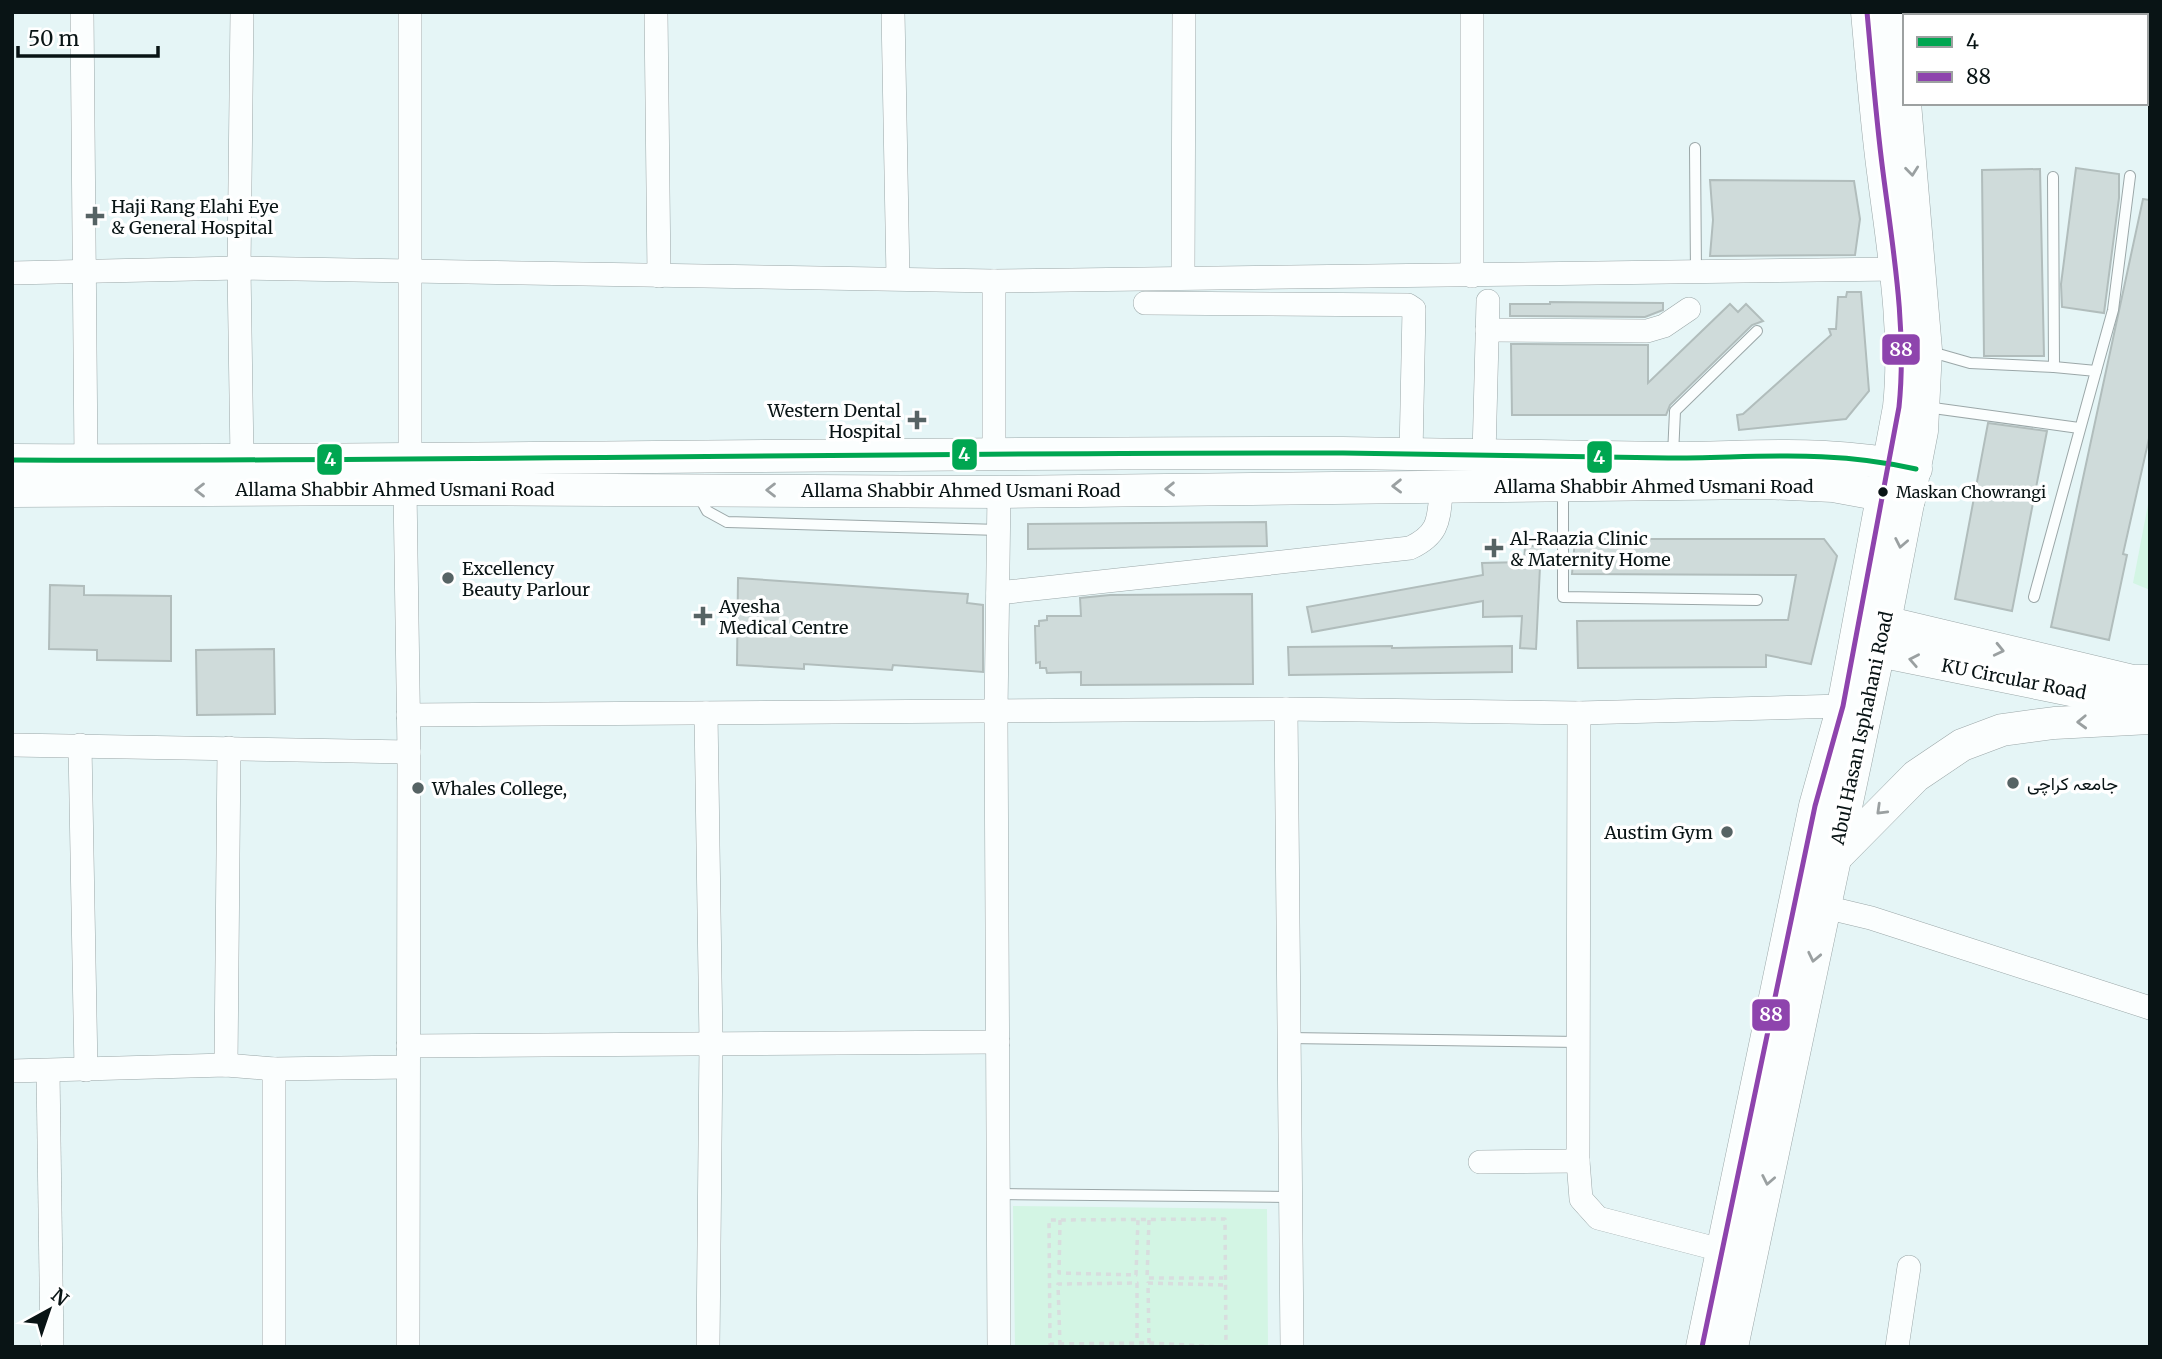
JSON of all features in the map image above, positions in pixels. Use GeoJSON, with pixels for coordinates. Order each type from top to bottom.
{"type":"FeatureCollection","features":[{"type":"Feature","properties":{"kind":"main road","name":"Abul Hasan Isphahani Road"},"geometry":{"type":"LineString","coordinates":[[1732,1347],[1882,637],[1900,481],[1902,378],[1897,269],[1879,142],[1867,12]]}},
{"type":"Feature","properties":{"kind":"main road","name":"Abul Hasan Isphahani Road"},"geometry":{"type":"LineString","coordinates":[[1897,12],[1903,79]]}},
{"type":"Feature","properties":{"kind":"main road","name":"Abul Hasan Isphahani Road"},"geometry":{"type":"LineString","coordinates":[[1702,1347],[1815,806],[1900,481],[1925,407],[1926,350],[1905,105]]}},
{"type":"Feature","properties":{"kind":"main road","name":"Allama Shabbir Ahmed Usmani Road"},"geometry":{"type":"LineString","coordinates":[[12,491],[407,474],[594,460],[994,453],[1673,458],[1829,455],[1900,481]]}},
{"type":"Feature","properties":{"kind":"main road","name":"Allama Shabbir Ahmed Usmani Road"},"geometry":{"type":"LineString","coordinates":[[12,460],[242,459],[407,474],[696,490],[999,492],[1765,483],[1833,486],[1900,481]]}},
{"type":"Feature","properties":{"kind":"main road","name":"KU Circular Road"},"geometry":{"type":"LineString","coordinates":[[1882,637],[2133,681],[2150,681]]}},
{"type":"Feature","properties":{"kind":"main road","name":"KU Circular Road"},"geometry":{"type":"LineString","coordinates":[[1882,637],[2150,706]]}},
{"type":"Feature","properties":{"kind":"main road"},"geometry":{"type":"LineString","coordinates":[[1835,858],[1916,776],[1962,745],[2001,730],[2054,723],[2150,718]]}},
{"type":"Feature","properties":{"kind":"street"},"geometry":{"type":"LineString","coordinates":[[82,12],[87,271],[86,460]]}},
{"type":"Feature","properties":{"kind":"street"},"geometry":{"type":"LineString","coordinates":[[242,12],[239,268],[242,459]]}},
{"type":"Feature","properties":{"kind":"street"},"geometry":{"type":"LineString","coordinates":[[408,1347],[407,474],[410,12]]}},
{"type":"Feature","properties":{"kind":"street"},"geometry":{"type":"LineString","coordinates":[[656,12],[660,276]]}},
{"type":"Feature","properties":{"kind":"street"},"geometry":{"type":"LineString","coordinates":[[893,12],[898,278]]}},
{"type":"Feature","properties":{"kind":"street"},"geometry":{"type":"LineString","coordinates":[[1183,277],[1184,12]]}},
{"type":"Feature","properties":{"kind":"street"},"geometry":{"type":"LineString","coordinates":[[1472,12],[1472,276]]}},
{"type":"Feature","properties":{"kind":"street"},"geometry":{"type":"LineString","coordinates":[[12,274],[239,268],[993,281],[1183,277],[1696,274],[1897,269]]}},
{"type":"Feature","properties":{"kind":"street"},"geometry":{"type":"LineString","coordinates":[[993,281],[994,453]]}},
{"type":"Feature","properties":{"kind":"street"},"geometry":{"type":"LineString","coordinates":[[1484,455],[1488,301]]}},
{"type":"Feature","properties":{"kind":"street"},"geometry":{"type":"LineString","coordinates":[[1145,303],[1408,304],[1414,309],[1411,454]]}},
{"type":"Feature","properties":{"kind":"street"},"geometry":{"type":"LineString","coordinates":[[1487,330],[1647,331],[1664,326],[1689,309]]}},
{"type":"Feature","properties":{"kind":"street"},"geometry":{"type":"LineString","coordinates":[[998,593],[1410,548],[1426,541],[1437,525],[1442,485]]}},
{"type":"Feature","properties":{"kind":"street"},"geometry":{"type":"LineString","coordinates":[[999,492],[996,713],[999,1347]]}},
{"type":"Feature","properties":{"kind":"street"},"geometry":{"type":"LineString","coordinates":[[408,715],[1286,709],[1579,713],[1843,706]]}},
{"type":"Feature","properties":{"kind":"street"},"geometry":{"type":"LineString","coordinates":[[1286,709],[1292,1347]]}},
{"type":"Feature","properties":{"kind":"street"},"geometry":{"type":"LineString","coordinates":[[706,713],[710,1043],[708,1347]]}},
{"type":"Feature","properties":{"kind":"street"},"geometry":{"type":"LineString","coordinates":[[1579,713],[1578,1161],[1581,1199],[1598,1218],[1721,1250]]}},
{"type":"Feature","properties":{"kind":"street"},"geometry":{"type":"LineString","coordinates":[[12,745],[409,752]]}},
{"type":"Feature","properties":{"kind":"street"},"geometry":{"type":"LineString","coordinates":[[80,745],[86,1070]]}},
{"type":"Feature","properties":{"kind":"street"},"geometry":{"type":"LineString","coordinates":[[226,1065],[229,748]]}},
{"type":"Feature","properties":{"kind":"street"},"geometry":{"type":"LineString","coordinates":[[1825,907],[1871,918],[2150,1008]]}},
{"type":"Feature","properties":{"kind":"street"},"geometry":{"type":"LineString","coordinates":[[12,1071],[226,1065],[274,1069],[407,1056],[710,1043],[998,1042]]}},
{"type":"Feature","properties":{"kind":"street"},"geometry":{"type":"LineString","coordinates":[[274,1069],[274,1347]]}},
{"type":"Feature","properties":{"kind":"street"},"geometry":{"type":"LineString","coordinates":[[48,1071],[52,1347]]}},
{"type":"Feature","properties":{"kind":"street"},"geometry":{"type":"LineString","coordinates":[[1480,1162],[1578,1161]]}},
{"type":"Feature","properties":{"kind":"street"},"geometry":{"type":"LineString","coordinates":[[1897,1347],[1909,1267]]}},
{"type":"Feature","properties":{"kind":"lane"},"geometry":{"type":"LineString","coordinates":[[1695,148],[1696,274]]}},
{"type":"Feature","properties":{"kind":"lane"},"geometry":{"type":"LineString","coordinates":[[2035,597],[2113,310],[2130,176]]}},
{"type":"Feature","properties":{"kind":"lane"},"geometry":{"type":"LineString","coordinates":[[2053,177],[2054,367]]}},
{"type":"Feature","properties":{"kind":"lane"},"geometry":{"type":"LineString","coordinates":[[1673,458],[1675,411],[1757,331]]}},
{"type":"Feature","properties":{"kind":"lane"},"geometry":{"type":"LineString","coordinates":[[1926,350],[1970,363],[2096,371]]}},
{"type":"Feature","properties":{"kind":"lane"},"geometry":{"type":"LineString","coordinates":[[1925,407],[2079,428]]}},
{"type":"Feature","properties":{"kind":"lane"},"geometry":{"type":"LineString","coordinates":[[1563,487],[1563,597],[1757,600]]}},
{"type":"Feature","properties":{"kind":"lane"},"geometry":{"type":"LineString","coordinates":[[696,490],[707,511],[727,522],[999,530]]}},
{"type":"Feature","properties":{"kind":"lane"},"geometry":{"type":"LineString","coordinates":[[1288,1038],[1578,1042]]}},
{"type":"Feature","properties":{"kind":"lane"},"geometry":{"type":"LineString","coordinates":[[998,1194],[1290,1197]]}},
{"type":"Feature","properties":{"kind":"path"},"geometry":{"type":"LineString","coordinates":[[1060,1220],[1059,1273],[1136,1275],[1138,1219]]}},
{"type":"Feature","properties":{"kind":"path"},"geometry":{"type":"LineString","coordinates":[[1138,1219],[1225,1219],[1225,1347],[1149,1343],[1050,1344],[1049,1220],[1138,1219]]}},
{"type":"Feature","properties":{"kind":"path"},"geometry":{"type":"LineString","coordinates":[[1149,1220],[1147,1278],[1224,1278]]}},
{"type":"Feature","properties":{"kind":"path"},"geometry":{"type":"LineString","coordinates":[[1060,1345],[1058,1284],[1137,1283],[1137,1343]]}},
{"type":"Feature","properties":{"kind":"path"},"geometry":{"type":"LineString","coordinates":[[1149,1343],[1148,1283],[1225,1285]]}},
{"type":"Feature","properties":{"kind":"green space"},"geometry":{"type":"Polygon","coordinates":[[[2150,494],[2150,590],[2133,583],[2150,494]]]}},
{"type":"Feature","properties":{"kind":"green space"},"geometry":{"type":"Polygon","coordinates":[[[1013,1206],[1267,1209],[1268,1347],[1015,1347],[1013,1206]]]}},
{"type":"Feature","properties":{"kind":"building"},"geometry":{"type":"Polygon","coordinates":[[[2076,168],[2119,174],[2119,198],[2104,313],[2062,307],[2061,284],[2076,168]]]}},
{"type":"Feature","properties":{"kind":"building"},"geometry":{"type":"Polygon","coordinates":[[[2040,169],[2044,356],[1984,356],[1982,170],[2040,169]]]}},
{"type":"Feature","properties":{"kind":"building"},"geometry":{"type":"Polygon","coordinates":[[[1710,180],[1854,181],[1860,219],[1855,255],[1710,256],[1713,220],[1710,180]]]}},
{"type":"Feature","properties":{"kind":"building"},"geometry":{"type":"Polygon","coordinates":[[[2143,199],[2150,200],[2150,434],[2123,554],[2127,555],[2109,640],[2051,627],[2143,199]]]}},
{"type":"Feature","properties":{"kind":"building"},"geometry":{"type":"Polygon","coordinates":[[[1847,292],[1861,292],[1869,391],[1846,419],[1739,430],[1737,415],[1743,414],[1831,335],[1829,329],[1836,329],[1838,297],[1846,297],[1847,292]]]}},
{"type":"Feature","properties":{"kind":"building"},"geometry":{"type":"Polygon","coordinates":[[[1663,303],[1663,310],[1645,317],[1510,316],[1510,304],[1663,303]]]}},
{"type":"Feature","properties":{"kind":"building"},"geometry":{"type":"Polygon","coordinates":[[[1730,304],[1738,312],[1746,304],[1763,321],[1752,325],[1670,405],[1666,415],[1512,415],[1511,344],[1648,345],[1648,383],[1730,304]]]}},
{"type":"Feature","properties":{"kind":"building"},"geometry":{"type":"Polygon","coordinates":[[[1988,423],[2047,431],[2012,611],[1955,599],[1988,423]]]}},
{"type":"Feature","properties":{"kind":"building"},"geometry":{"type":"Polygon","coordinates":[[[1266,522],[1267,546],[1028,549],[1028,524],[1266,522]]]}},
{"type":"Feature","properties":{"kind":"building"},"geometry":{"type":"Polygon","coordinates":[[[1575,539],[1824,539],[1837,556],[1811,664],[1766,655],[1766,667],[1578,668],[1577,621],[1788,620],[1796,575],[1572,574],[1575,539]]]}},
{"type":"Feature","properties":{"kind":"building"},"geometry":{"type":"Polygon","coordinates":[[[1525,546],[1541,546],[1536,649],[1520,648],[1522,616],[1483,617],[1483,601],[1312,632],[1307,607],[1483,575],[1482,563],[1524,562],[1525,546]]]}},
{"type":"Feature","properties":{"kind":"building"},"geometry":{"type":"Polygon","coordinates":[[[738,578],[968,594],[967,603],[983,605],[983,672],[893,665],[892,670],[804,664],[804,669],[737,665],[738,578]]]}},
{"type":"Feature","properties":{"kind":"building"},"geometry":{"type":"Polygon","coordinates":[[[50,585],[84,586],[84,595],[171,596],[171,661],[97,660],[97,650],[49,649],[50,585]]]}},
{"type":"Feature","properties":{"kind":"building"},"geometry":{"type":"Polygon","coordinates":[[[1252,594],[1253,684],[1081,685],[1081,672],[1047,673],[1046,668],[1040,668],[1040,662],[1036,663],[1035,626],[1039,626],[1039,621],[1047,620],[1047,616],[1081,616],[1080,598],[1110,595],[1252,594]]]}},
{"type":"Feature","properties":{"kind":"building"},"geometry":{"type":"Polygon","coordinates":[[[1512,646],[1512,672],[1289,675],[1288,647],[1512,646]]]}},
{"type":"Feature","properties":{"kind":"building"},"geometry":{"type":"Polygon","coordinates":[[[274,649],[275,714],[197,715],[196,650],[274,649]]]}},
{"type":"Feature","properties":{"kind":"transit line","name":"88"},"geometry":{"type":"LineString","coordinates":[[1702,1347],[1815,806],[1843,706],[1899,407],[1901,348],[1898,290],[1878,132],[1867,12]]}},
{"type":"Feature","properties":{"kind":"transit line","name":"4"},"geometry":{"type":"LineString","coordinates":[[12,460],[1343,453],[1668,458],[1823,457],[1916,469]]}},
{"type":"Feature","properties":{"kind":"place","name":"Haji Rang Elahi Eye & General Hospital"},"geometry":{"type":"Point","coordinates":[95,216]}},
{"type":"Feature","properties":{"kind":"place","name":"Western Dental Hospital"},"geometry":{"type":"Point","coordinates":[917,420]}},
{"type":"Feature","properties":{"kind":"place","name":"Maskan Chowrangi"},"geometry":{"type":"Point","coordinates":[1883,492]}},
{"type":"Feature","properties":{"kind":"place","name":"Al-Raazia Clinic & Maternity Home"},"geometry":{"type":"Point","coordinates":[1494,548]}},
{"type":"Feature","properties":{"kind":"place","name":"Excellency Beauty Parlour"},"geometry":{"type":"Point","coordinates":[448,578]}},
{"type":"Feature","properties":{"kind":"place","name":"Ayesha Medical Centre"},"geometry":{"type":"Point","coordinates":[703,616]}},
{"type":"Feature","properties":{"kind":"place","name":"جامعہ کراچی"},"geometry":{"type":"Point","coordinates":[2013,783]}},
{"type":"Feature","properties":{"kind":"place","name":"Whales College,"},"geometry":{"type":"Point","coordinates":[418,788]}},
{"type":"Feature","properties":{"kind":"place","name":"Austim Gym"},"geometry":{"type":"Point","coordinates":[1727,832]}}]}
